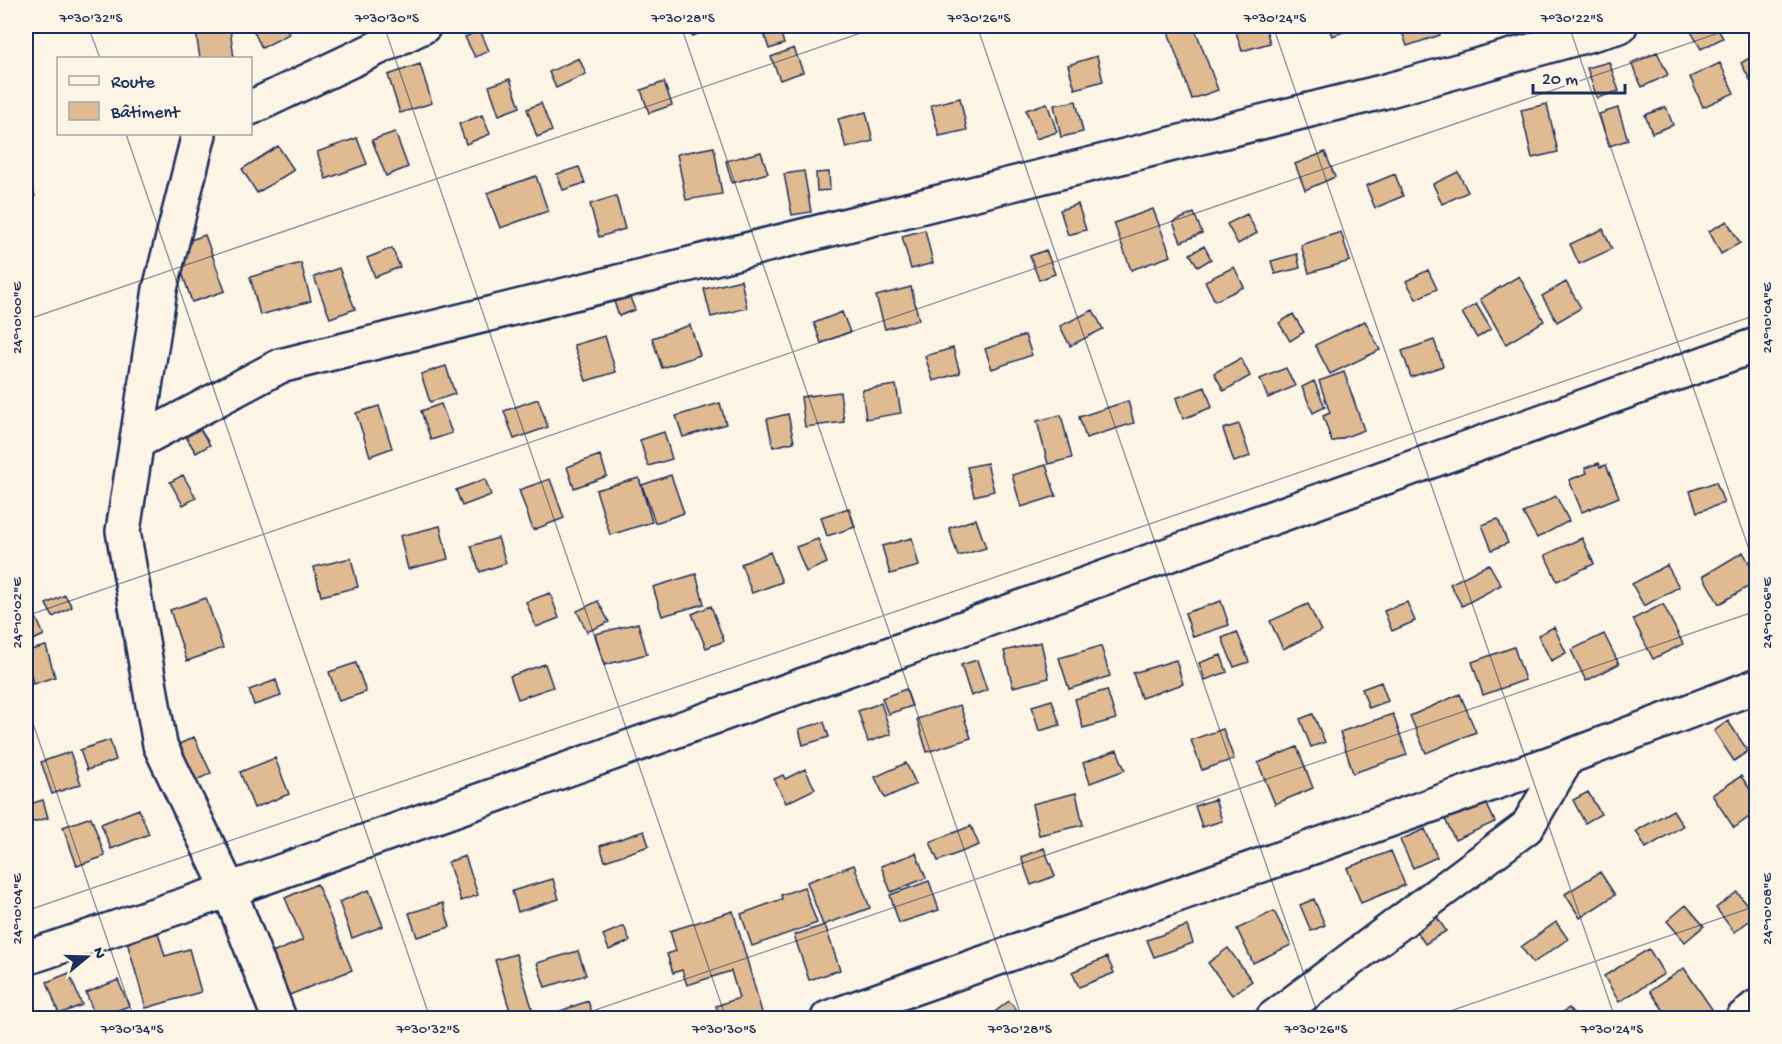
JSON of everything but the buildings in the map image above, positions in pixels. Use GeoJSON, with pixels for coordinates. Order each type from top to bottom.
{"type":"FeatureCollection","features":[{"type":"Feature","properties":{"kind":"street"},"geometry":{"type":"LineString","coordinates":[[252,107],[424,26]]}},
{"type":"Feature","properties":{"kind":"street"},"geometry":{"type":"LineString","coordinates":[[137,442],[280,366],[1382,92],[1620,26]]}},
{"type":"Feature","properties":{"kind":"street"},"geometry":{"type":"LineString","coordinates":[[199,135],[160,289],[123,531],[160,745],[229,890],[279,1018]]}},
{"type":"Feature","properties":{"kind":"street"},"geometry":{"type":"LineString","coordinates":[[26,958],[229,890],[1756,345]]}},
{"type":"Feature","properties":{"kind":"street"},"geometry":{"type":"LineString","coordinates":[[828,1018],[1568,757],[1756,686]]}},
{"type":"Feature","properties":{"kind":"street"},"geometry":{"type":"LineString","coordinates":[[1273,1018],[1527,827],[1568,757]]}},
{"type":"Feature","properties":{"kind":"street"},"geometry":{"type":"LineString","coordinates":[[1743,1018],[1756,1007]]}}]}
